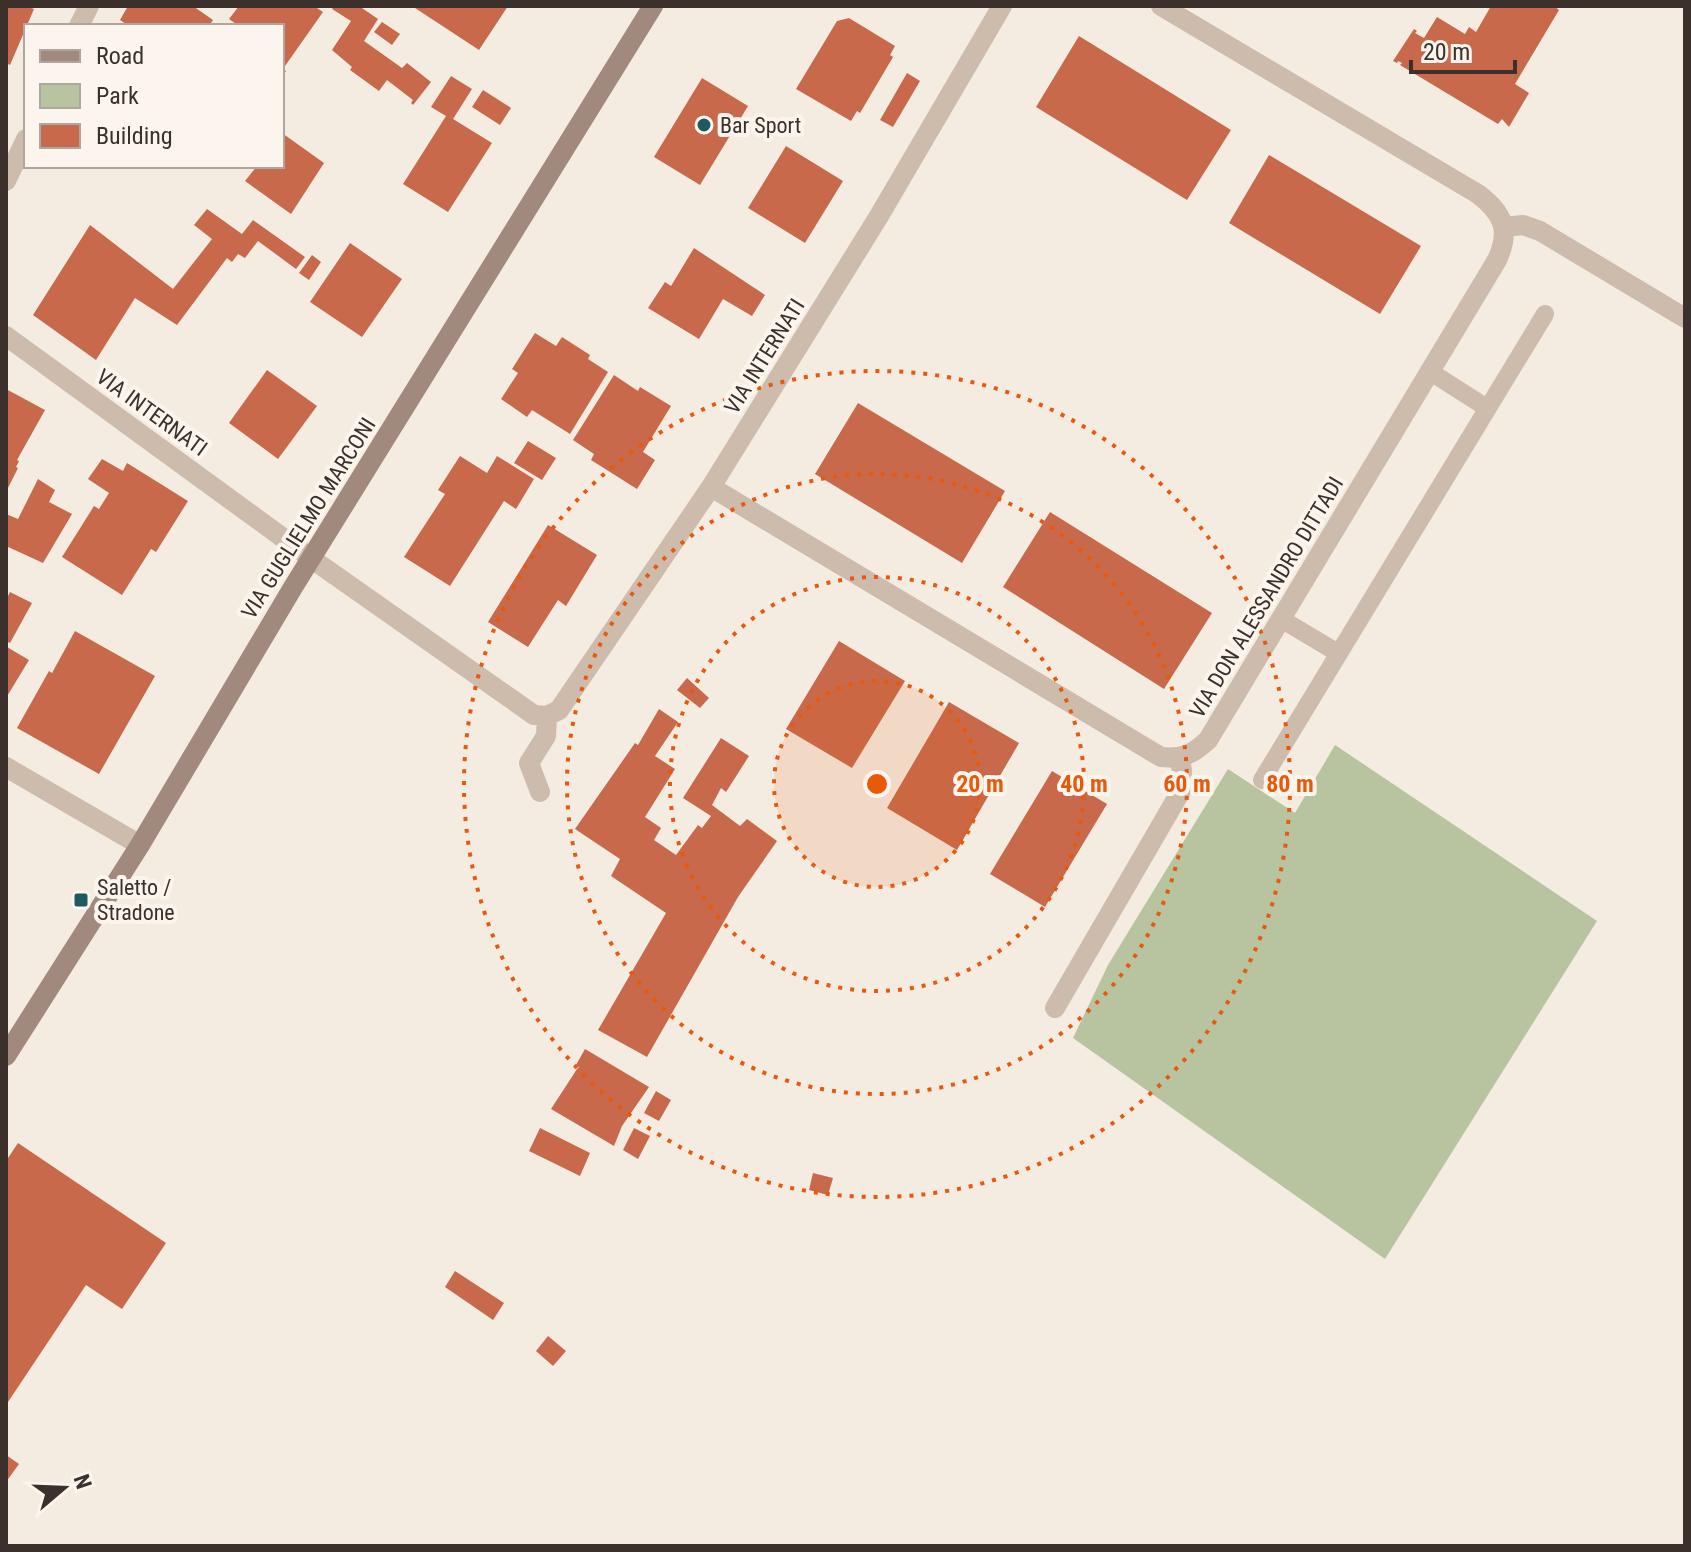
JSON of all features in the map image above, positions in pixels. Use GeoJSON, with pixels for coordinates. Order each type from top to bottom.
{"type":"FeatureCollection","features":[{"type":"Feature","properties":{"kind":"main road","name":"VIA GUGLIELMO MARCONI"},"geometry":{"type":"LineString","coordinates":[[6,1056],[140,845],[248,660],[653,6]]}},
{"type":"Feature","properties":{"kind":"street"},"geometry":{"type":"LineString","coordinates":[[80,24],[89,6]]}},
{"type":"Feature","properties":{"kind":"street","name":"VIA INTERNATI"},"geometry":{"type":"LineString","coordinates":[[6,336],[312,559],[534,715],[547,716],[559,710],[711,487],[879,216],[1002,6]]}},
{"type":"Feature","properties":{"kind":"street"},"geometry":{"type":"LineString","coordinates":[[1161,6],[1478,194],[1495,207],[1504,227],[1523,225],[1540,231],[1685,318]]}},
{"type":"Feature","properties":{"kind":"street"},"geometry":{"type":"LineString","coordinates":[[6,181],[24,143]]}},
{"type":"Feature","properties":{"kind":"street","name":"VIA DON ALESSANDRO DITTADI"},"geometry":{"type":"LineString","coordinates":[[1179,758],[1193,754],[1208,740],[1497,260],[1503,247],[1504,227]]}},
{"type":"Feature","properties":{"kind":"street"},"geometry":{"type":"LineString","coordinates":[[711,487],[1161,757],[1179,758],[1181,791],[1142,853],[1055,1008]]}},
{"type":"Feature","properties":{"kind":"street","name":"VIA INTERNATI"},"geometry":{"type":"LineString","coordinates":[[540,792],[529,763],[546,736],[547,716]]}},
{"type":"Feature","properties":{"kind":"street"},"geometry":{"type":"LineString","coordinates":[[6,767],[140,845]]}},
{"type":"Feature","properties":{"kind":"lane"},"geometry":{"type":"LineString","coordinates":[[1262,780],[1545,314]]}},
{"type":"Feature","properties":{"kind":"lane"},"geometry":{"type":"LineString","coordinates":[[1429,371],[1487,408]]}},
{"type":"Feature","properties":{"kind":"lane"},"geometry":{"type":"LineString","coordinates":[[1281,619],[1338,653]]}},
{"type":"Feature","properties":{"kind":"green space"},"geometry":{"type":"Polygon","coordinates":[[[1335,745],[1597,921],[1385,1259],[1073,1038],[1108,965],[1228,769],[1295,813],[1335,745]]]}},
{"type":"Feature","properties":{"kind":"building"},"geometry":{"type":"Polygon","coordinates":[[[6,6],[34,9],[28,24],[24,24],[24,32],[10,65],[6,63],[6,6]]]}},
{"type":"Feature","properties":{"kind":"building"},"geometry":{"type":"Polygon","coordinates":[[[128,6],[193,6],[213,20],[210,24],[126,24],[120,20],[128,6]]]}},
{"type":"Feature","properties":{"kind":"building"},"geometry":{"type":"Polygon","coordinates":[[[239,6],[314,6],[323,12],[284,68],[284,24],[236,24],[229,19],[239,6]]]}},
{"type":"Feature","properties":{"kind":"building"},"geometry":{"type":"Polygon","coordinates":[[[334,6],[359,6],[378,19],[364,41],[402,68],[407,63],[431,82],[413,105],[413,100],[387,80],[379,91],[350,70],[352,67],[332,50],[351,21],[332,9],[334,6]]]}},
{"type":"Feature","properties":{"kind":"building"},"geometry":{"type":"Polygon","coordinates":[[[412,6],[508,6],[479,50],[412,6]]]}},
{"type":"Feature","properties":{"kind":"building"},"geometry":{"type":"Polygon","coordinates":[[[1491,6],[1554,6],[1559,10],[1515,84],[1529,93],[1509,127],[1502,119],[1498,124],[1400,65],[1402,63],[1393,61],[1414,29],[1424,38],[1437,17],[1465,34],[1469,27],[1476,32],[1491,6]]]}},
{"type":"Feature","properties":{"kind":"building"},"geometry":{"type":"Polygon","coordinates":[[[849,18],[895,46],[890,55],[893,57],[860,113],[857,111],[851,121],[796,89],[837,21],[849,18]]]}},
{"type":"Feature","properties":{"kind":"building"},"geometry":{"type":"Polygon","coordinates":[[[382,22],[400,34],[392,45],[374,32],[382,22]]]}},
{"type":"Feature","properties":{"kind":"building"},"geometry":{"type":"Polygon","coordinates":[[[1079,36],[1231,130],[1187,200],[1036,107],[1079,36]]]}},
{"type":"Feature","properties":{"kind":"building"},"geometry":{"type":"Polygon","coordinates":[[[907,73],[920,81],[893,127],[880,120],[907,73]]]}},
{"type":"Feature","properties":{"kind":"building"},"geometry":{"type":"Polygon","coordinates":[[[451,76],[472,89],[453,119],[492,143],[448,212],[403,184],[446,116],[431,107],[451,76]]]}},
{"type":"Feature","properties":{"kind":"building"},"geometry":{"type":"Polygon","coordinates":[[[702,78],[748,106],[700,185],[654,157],[702,78]]]}},
{"type":"Feature","properties":{"kind":"building"},"geometry":{"type":"Polygon","coordinates":[[[483,90],[511,108],[500,125],[472,107],[483,90]]]}},
{"type":"Feature","properties":{"kind":"building"},"geometry":{"type":"Polygon","coordinates":[[[284,134],[324,163],[291,214],[245,181],[255,168],[284,168],[284,134]]]}},
{"type":"Feature","properties":{"kind":"building"},"geometry":{"type":"Polygon","coordinates":[[[786,146],[843,181],[805,243],[748,208],[786,146]]]}},
{"type":"Feature","properties":{"kind":"building"},"geometry":{"type":"Polygon","coordinates":[[[1269,155],[1421,246],[1380,314],[1229,223],[1269,155]]]}},
{"type":"Feature","properties":{"kind":"building"},"geometry":{"type":"Polygon","coordinates":[[[207,209],[242,234],[253,220],[305,257],[296,269],[258,241],[245,258],[238,254],[232,262],[227,258],[177,325],[135,298],[96,360],[33,315],[90,225],[173,289],[212,239],[194,225],[207,209]]]}},
{"type":"Feature","properties":{"kind":"building"},"geometry":{"type":"Polygon","coordinates":[[[350,243],[402,279],[362,337],[310,302],[350,243]]]}},
{"type":"Feature","properties":{"kind":"building"},"geometry":{"type":"Polygon","coordinates":[[[694,248],[765,295],[752,316],[723,299],[699,339],[648,308],[665,282],[671,286],[694,248]]]}},
{"type":"Feature","properties":{"kind":"building"},"geometry":{"type":"Polygon","coordinates":[[[312,255],[321,262],[309,280],[299,273],[312,255]]]}},
{"type":"Feature","properties":{"kind":"building"},"geometry":{"type":"Polygon","coordinates":[[[535,333],[556,346],[562,337],[590,355],[588,359],[608,372],[570,434],[532,410],[527,417],[501,399],[518,373],[512,369],[535,333]]]}},
{"type":"Feature","properties":{"kind":"building"},"geometry":{"type":"Polygon","coordinates":[[[267,370],[317,406],[278,459],[229,423],[267,370]]]}},
{"type":"Feature","properties":{"kind":"building"},"geometry":{"type":"Polygon","coordinates":[[[614,375],[638,391],[640,387],[671,406],[643,452],[655,460],[637,489],[591,460],[594,454],[573,440],[614,375]]]}},
{"type":"Feature","properties":{"kind":"building"},"geometry":{"type":"Polygon","coordinates":[[[6,389],[45,410],[17,460],[18,468],[6,492],[6,389]]]}},
{"type":"Feature","properties":{"kind":"building"},"geometry":{"type":"Polygon","coordinates":[[[858,403],[1005,491],[962,563],[815,474],[858,403]]]}},
{"type":"Feature","properties":{"kind":"building"},"geometry":{"type":"Polygon","coordinates":[[[528,441],[556,458],[542,480],[514,463],[528,441]]]}},
{"type":"Feature","properties":{"kind":"building"},"geometry":{"type":"Polygon","coordinates":[[[460,456],[487,473],[497,456],[534,479],[516,509],[504,501],[450,586],[404,557],[445,494],[438,490],[460,456]]]}},
{"type":"Feature","properties":{"kind":"building"},"geometry":{"type":"Polygon","coordinates":[[[102,459],[123,471],[127,463],[188,501],[156,552],[151,549],[122,595],[62,557],[94,506],[99,509],[109,493],[88,479],[102,459]]]}},
{"type":"Feature","properties":{"kind":"building"},"geometry":{"type":"Polygon","coordinates":[[[38,479],[55,490],[49,502],[72,514],[43,563],[6,546],[6,514],[18,519],[38,479]]]}},
{"type":"Feature","properties":{"kind":"building"},"geometry":{"type":"Polygon","coordinates":[[[1050,512],[1212,613],[1164,689],[1003,587],[1050,512]]]}},
{"type":"Feature","properties":{"kind":"building"},"geometry":{"type":"Polygon","coordinates":[[[548,525],[597,555],[566,606],[558,600],[528,647],[488,622],[548,525]]]}},
{"type":"Feature","properties":{"kind":"building"},"geometry":{"type":"Polygon","coordinates":[[[10,592],[32,603],[10,643],[6,641],[6,600],[10,592]]]}},
{"type":"Feature","properties":{"kind":"building"},"geometry":{"type":"Polygon","coordinates":[[[75,631],[155,676],[99,774],[17,728],[75,631]]]}},
{"type":"Feature","properties":{"kind":"building"},"geometry":{"type":"Polygon","coordinates":[[[839,641],[905,681],[852,768],[786,729],[839,641]]]}},
{"type":"Feature","properties":{"kind":"building"},"geometry":{"type":"Polygon","coordinates":[[[6,649],[29,660],[6,698],[6,649]]]}},
{"type":"Feature","properties":{"kind":"building"},"geometry":{"type":"Polygon","coordinates":[[[687,678],[709,698],[700,708],[677,690],[687,678]]]}},
{"type":"Feature","properties":{"kind":"building"},"geometry":{"type":"Polygon","coordinates":[[[949,702],[1019,743],[957,850],[887,808],[949,702]]]}},
{"type":"Feature","properties":{"kind":"building"},"geometry":{"type":"Polygon","coordinates":[[[659,709],[678,722],[655,756],[675,769],[645,817],[661,828],[654,840],[676,855],[698,825],[702,828],[711,816],[683,798],[721,738],[749,756],[726,792],[721,788],[712,805],[740,826],[747,819],[777,841],[738,897],[647,1057],[598,1030],[666,913],[611,876],[620,859],[575,829],[635,743],[638,745],[659,709]]]}},
{"type":"Feature","properties":{"kind":"building"},"geometry":{"type":"Polygon","coordinates":[[[1052,771],[1107,804],[1045,907],[990,874],[1052,771]]]}},
{"type":"Feature","properties":{"kind":"building"},"geometry":{"type":"Polygon","coordinates":[[[585,1049],[649,1087],[622,1126],[614,1146],[551,1109],[579,1067],[576,1065],[585,1049]]]}},
{"type":"Feature","properties":{"kind":"building"},"geometry":{"type":"Polygon","coordinates":[[[656,1091],[671,1100],[659,1121],[644,1113],[656,1091]]]}},
{"type":"Feature","properties":{"kind":"building"},"geometry":{"type":"Polygon","coordinates":[[[540,1128],[590,1153],[580,1176],[529,1151],[540,1128]]]}},
{"type":"Feature","properties":{"kind":"building"},"geometry":{"type":"Polygon","coordinates":[[[634,1128],[650,1136],[638,1159],[623,1150],[634,1128]]]}},
{"type":"Feature","properties":{"kind":"building"},"geometry":{"type":"Polygon","coordinates":[[[18,1143],[166,1243],[122,1309],[86,1285],[6,1405],[6,1161],[18,1143]]]}},
{"type":"Feature","properties":{"kind":"building"},"geometry":{"type":"Polygon","coordinates":[[[813,1173],[833,1178],[828,1195],[809,1190],[813,1173]]]}},
{"type":"Feature","properties":{"kind":"building"},"geometry":{"type":"Polygon","coordinates":[[[455,1271],[504,1303],[493,1320],[445,1287],[455,1271]]]}},
{"type":"Feature","properties":{"kind":"building"},"geometry":{"type":"Polygon","coordinates":[[[548,1336],[566,1351],[553,1366],[536,1351],[548,1336]]]}},
{"type":"Feature","properties":{"kind":"building"},"geometry":{"type":"Polygon","coordinates":[[[6,1455],[19,1464],[6,1482],[6,1455]]]}},
{"type":"Feature","properties":{"kind":"place","name":"Bar Sport"},"geometry":{"type":"Point","coordinates":[704,125]}},
{"type":"Feature","properties":{"kind":"place","name":"Saletto / Stradone"},"geometry":{"type":"Point","coordinates":[81,900]}}]}
